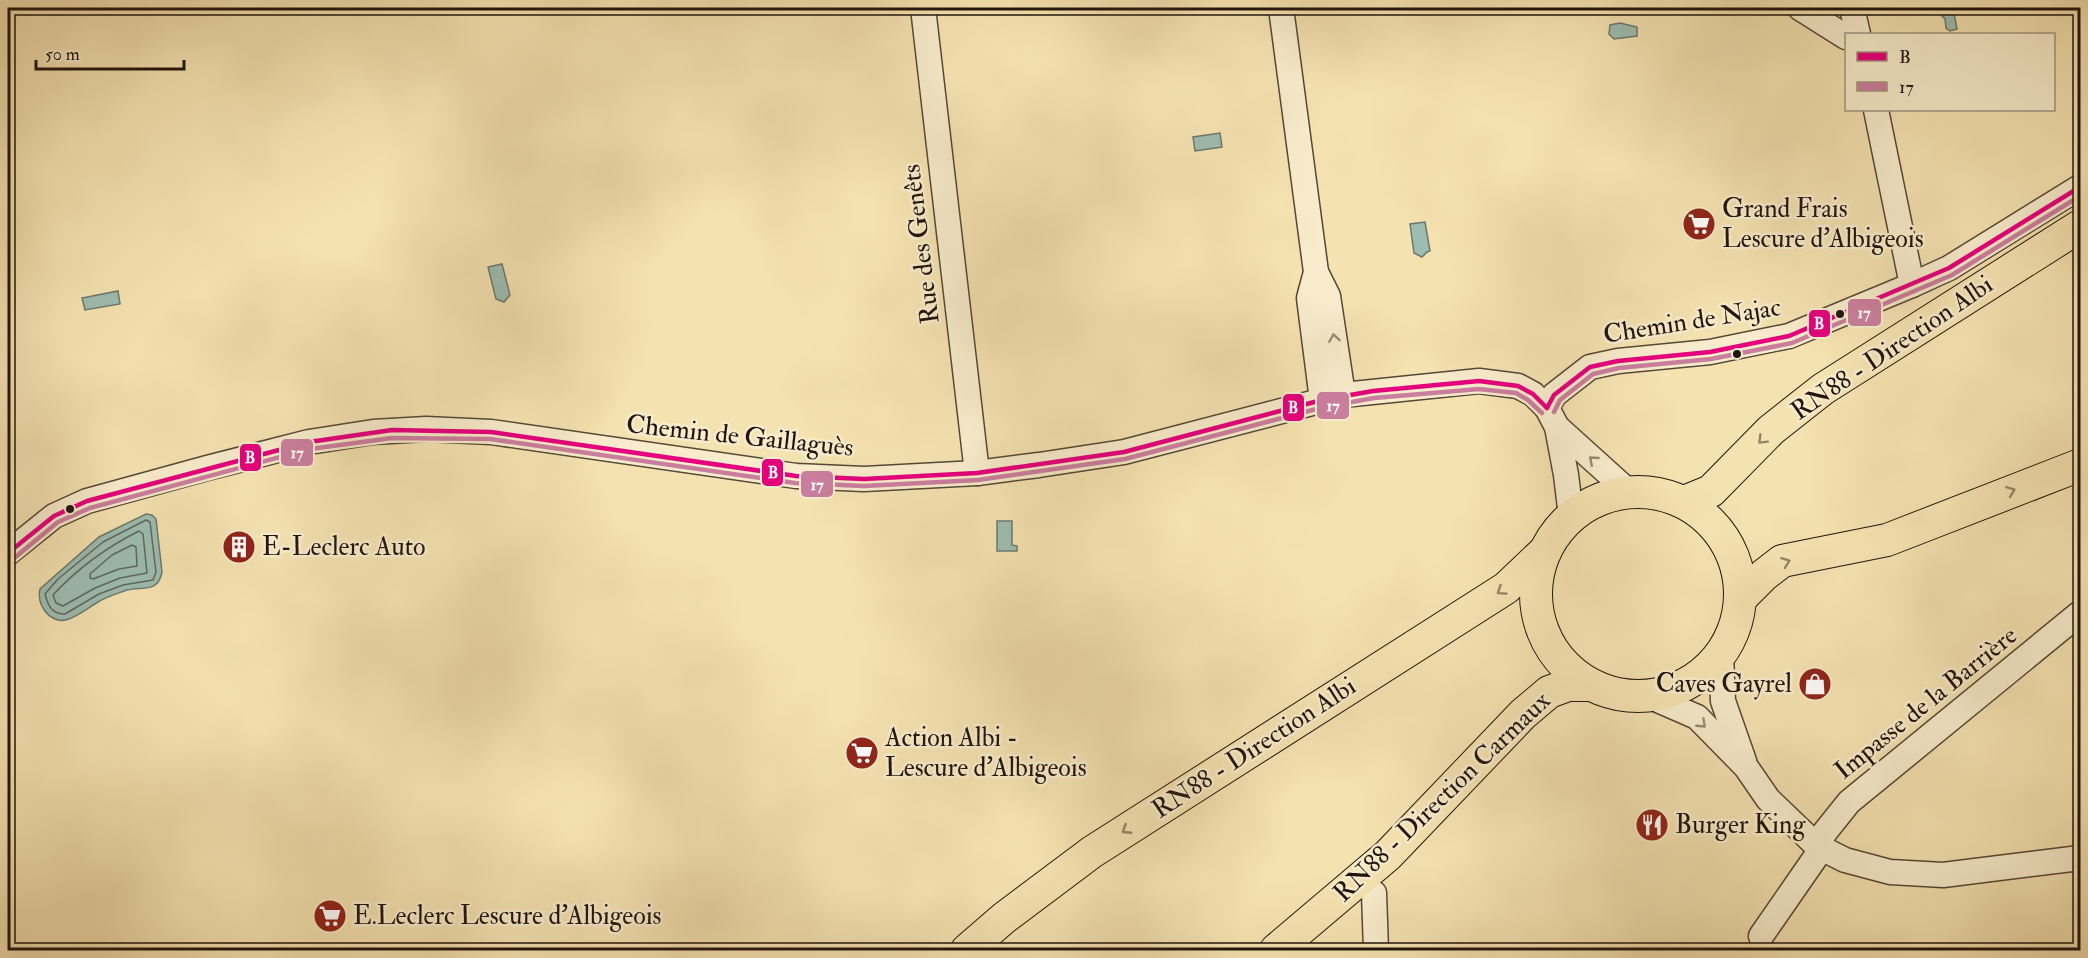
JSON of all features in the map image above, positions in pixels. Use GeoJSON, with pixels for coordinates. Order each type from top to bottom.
{"type":"FeatureCollection","features":[{"type":"Feature","properties":{"kind":"main road","name":"RN88 - Direction Albi"},"geometry":{"type":"LineString","coordinates":[[1684,502],[1711,491],[1772,430],[1822,389],[2080,226]]}},
{"type":"Feature","properties":{"kind":"main road"},"geometry":{"type":"LineString","coordinates":[[1741,598],[1764,574],[1782,561],[1887,540],[2080,465]]}},
{"type":"Feature","properties":{"kind":"main road"},"geometry":{"type":"LineString","coordinates":[[1629,492],[1657,494],[1684,502],[1715,526],[1735,559],[1741,598],[1736,628],[1721,655],[1690,683],[1651,696],[1619,696],[1588,685],[1559,660],[1540,627],[1535,589],[1544,552],[1555,533],[1571,516],[1598,500],[1629,492]]}},
{"type":"Feature","properties":{"kind":"main road","name":"RN88 - Direction Albi"},"geometry":{"type":"LineString","coordinates":[[967,951],[1004,918],[1092,852],[1506,588],[1544,552]]}},
{"type":"Feature","properties":{"kind":"main road","name":"RN88 - Direction Carmaux"},"geometry":{"type":"LineString","coordinates":[[1276,951],[1388,855],[1523,714],[1549,692],[1568,685],[1588,685]]}},
{"type":"Feature","properties":{"kind":"main road"},"geometry":{"type":"LineString","coordinates":[[1309,951],[1403,870],[1454,810],[1506,732]]}},
{"type":"Feature","properties":{"kind":"street","name":"Rue des Genêts"},"geometry":{"type":"LineString","coordinates":[[923,8],[977,473]]}},
{"type":"Feature","properties":{"kind":"street"},"geometry":{"type":"LineString","coordinates":[[1281,8],[1316,272],[1328,296],[1332,398]]}},
{"type":"Feature","properties":{"kind":"street"},"geometry":{"type":"LineString","coordinates":[[1800,8],[1845,36]]}},
{"type":"Feature","properties":{"kind":"street"},"geometry":{"type":"LineString","coordinates":[[1852,8],[1858,33]]}},
{"type":"Feature","properties":{"kind":"street"},"geometry":{"type":"LineString","coordinates":[[1876,111],[1912,285]]}},
{"type":"Feature","properties":{"kind":"street","name":"Chemin de Najac"},"geometry":{"type":"LineString","coordinates":[[1552,418],[1554,395],[1590,367],[1618,361],[1710,352],[1789,336],[1949,268],[2080,187]]}},
{"type":"Feature","properties":{"kind":"street","name":"Chemin de Gaillaguès"},"geometry":{"type":"LineString","coordinates":[[8,553],[54,516],[87,501],[309,442],[392,430],[491,432],[802,476],[864,479],[977,473],[1124,452],[1332,398],[1479,381],[1518,386],[1533,394],[1552,418],[1629,492]]}},
{"type":"Feature","properties":{"kind":"street"},"geometry":{"type":"LineString","coordinates":[[1552,418],[1571,516]]}},
{"type":"Feature","properties":{"kind":"street","name":"Impasse de la Barrière"},"geometry":{"type":"LineString","coordinates":[[1761,936],[1849,802],[2080,613]]}},
{"type":"Feature","properties":{"kind":"street"},"geometry":{"type":"LineString","coordinates":[[1721,655],[1723,701],[1746,767]]}},
{"type":"Feature","properties":{"kind":"street"},"geometry":{"type":"LineString","coordinates":[[1651,696],[1697,717],[1746,767],[1768,799],[1819,847],[1845,860],[1890,872],[1943,875],[2080,858]]}},
{"type":"Feature","properties":{"kind":"street"},"geometry":{"type":"LineString","coordinates":[[1374,893],[1374,950]]}},
{"type":"Feature","properties":{"kind":"water"},"geometry":{"type":"Polygon","coordinates":[[[1939,8],[1953,8],[1957,29],[1950,31],[1946,28],[1945,19],[1939,13],[1939,8]]]}},
{"type":"Feature","properties":{"kind":"water"},"geometry":{"type":"Polygon","coordinates":[[[1620,23],[1637,27],[1637,36],[1614,39],[1609,34],[1610,25],[1620,23]]]}},
{"type":"Feature","properties":{"kind":"water"},"geometry":{"type":"Polygon","coordinates":[[[1220,133],[1222,147],[1195,151],[1193,137],[1220,133]]]}},
{"type":"Feature","properties":{"kind":"water"},"geometry":{"type":"Polygon","coordinates":[[[1425,222],[1430,251],[1422,257],[1414,253],[1410,224],[1425,222]]]}},
{"type":"Feature","properties":{"kind":"water"},"geometry":{"type":"Polygon","coordinates":[[[502,264],[510,295],[504,302],[496,299],[488,267],[502,264]]]}},
{"type":"Feature","properties":{"kind":"water"},"geometry":{"type":"Polygon","coordinates":[[[118,291],[120,304],[85,310],[82,298],[118,291]]]}},
{"type":"Feature","properties":{"kind":"water"},"geometry":{"type":"Polygon","coordinates":[[[146,514],[156,519],[162,572],[157,584],[148,588],[130,589],[111,596],[69,619],[57,620],[51,617],[42,606],[40,589],[99,537],[146,514]]]}},
{"type":"Feature","properties":{"kind":"water"},"geometry":{"type":"Polygon","coordinates":[[[997,521],[1012,521],[1012,545],[1017,546],[1017,551],[997,551],[997,521]]]}},
{"type":"Feature","properties":{"kind":"transit line","name":"B"},"geometry":{"type":"LineString","coordinates":[[1547,408],[1554,395],[1590,367],[1618,361],[1710,352],[1789,336],[1949,268],[2080,187]]}},
{"type":"Feature","properties":{"kind":"transit line","name":"17"},"geometry":{"type":"LineString","coordinates":[[1554,412],[1560,400],[1593,374],[1619,368],[1711,359],[1792,343],[1952,275],[2080,196]]}},
{"type":"Feature","properties":{"kind":"transit line","name":"B"},"geometry":{"type":"LineString","coordinates":[[8,553],[54,516],[87,501],[309,442],[392,430],[491,432],[796,476],[864,479],[977,473],[1124,452],[1322,400],[1373,391],[1479,381],[1518,386],[1533,394],[1547,408]]}},
{"type":"Feature","properties":{"kind":"transit line","name":"17"},"geometry":{"type":"LineString","coordinates":[[13,559],[58,522],[90,508],[310,449],[392,438],[490,439],[795,483],[864,486],[978,480],[1125,459],[1324,407],[1374,398],[1479,389],[1516,393],[1542,413]]}},
{"type":"Feature","properties":{"kind":"place","name":"Grand Frais Lescure d'Albigeois"},"geometry":{"type":"Point","coordinates":[1699,224]}},
{"type":"Feature","properties":{"kind":"place","name":"E-Leclerc Auto"},"geometry":{"type":"Point","coordinates":[239,547]}},
{"type":"Feature","properties":{"kind":"place","name":"Caves Gayrel"},"geometry":{"type":"Point","coordinates":[1815,684]}},
{"type":"Feature","properties":{"kind":"place","name":"Action Albi - Lescure d'Albigeois"},"geometry":{"type":"Point","coordinates":[862,753]}},
{"type":"Feature","properties":{"kind":"place","name":"Burger King"},"geometry":{"type":"Point","coordinates":[1652,825]}},
{"type":"Feature","properties":{"kind":"place","name":"E.Leclerc Lescure d'Albigeois"},"geometry":{"type":"Point","coordinates":[330,916]}}]}
